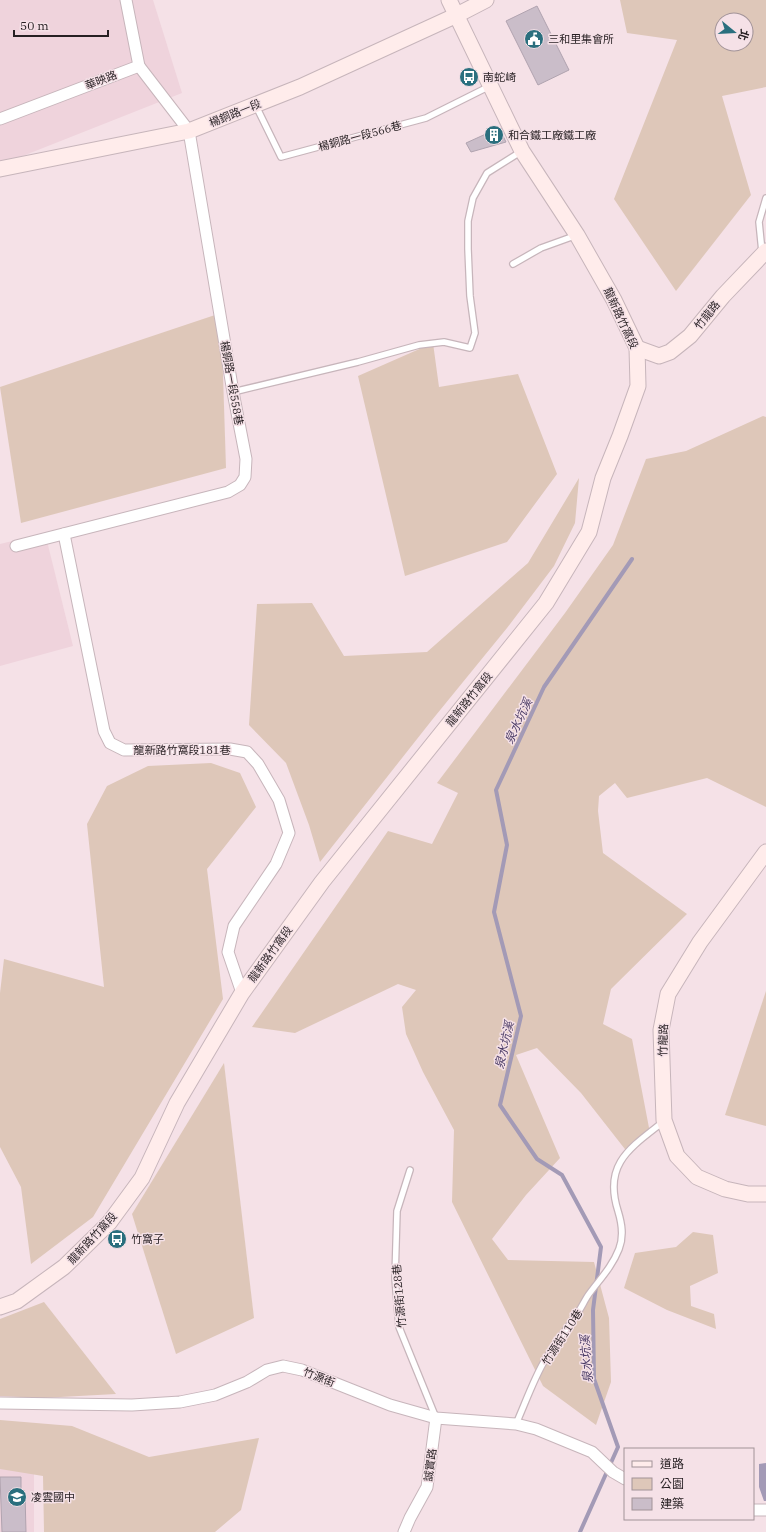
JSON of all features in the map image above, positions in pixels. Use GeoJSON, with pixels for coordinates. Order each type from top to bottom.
{"type":"FeatureCollection","features":[{"type":"Feature","properties":{"kind":"street"},"geometry":{"type":"LineString","coordinates":[[126,0],[139,66]]}},
{"type":"Feature","properties":{"kind":"street","name":"龍新路竹窩段"},"geometry":{"type":"LineString","coordinates":[[0,1307],[17,1301],[64,1268],[109,1223],[142,1178],[177,1103],[242,993],[322,882],[546,603],[588,532],[602,478],[620,436],[638,386],[637,348],[614,300],[577,235],[522,151],[449,0]]}},
{"type":"Feature","properties":{"kind":"street","name":"楊銅路一段"},"geometry":{"type":"LineString","coordinates":[[0,169],[189,131],[300,87],[457,15],[486,0]]}},
{"type":"Feature","properties":{"kind":"street","name":"華映路"},"geometry":{"type":"LineString","coordinates":[[0,119],[139,66]]}},
{"type":"Feature","properties":{"kind":"street","name":"楊銅路一段558巷"},"geometry":{"type":"LineString","coordinates":[[16,546],[228,492],[240,485],[245,477],[246,459],[233,392],[189,131],[155,84],[139,66]]}},
{"type":"Feature","properties":{"kind":"street","name":"竹龍路"},"geometry":{"type":"LineString","coordinates":[[637,348],[659,356],[670,352],[690,336],[723,296],[764,253]]}},
{"type":"Feature","properties":{"kind":"street","name":"龍新路竹窩段181巷"},"geometry":{"type":"LineString","coordinates":[[64,534],[104,730],[110,743],[124,750],[230,749],[247,752],[258,764],[279,800],[289,833],[276,864],[234,926],[228,952],[242,993]]}},
{"type":"Feature","properties":{"kind":"street","name":"竹龍路"},"geometry":{"type":"LineString","coordinates":[[766,852],[700,942],[668,994],[661,1030],[664,1120],[677,1156],[697,1177],[725,1189],[748,1194],[766,1194]]}},
{"type":"Feature","properties":{"kind":"street","name":"竹源街"},"geometry":{"type":"LineString","coordinates":[[0,1403],[132,1405],[180,1402],[215,1395],[247,1382],[267,1370],[283,1366],[302,1370],[390,1405],[436,1418],[516,1424],[536,1429],[592,1452],[613,1472],[624,1478]]}},
{"type":"Feature","properties":{"kind":"street","name":"誠實路"},"geometry":{"type":"LineString","coordinates":[[404,1532],[427,1487],[436,1418]]}},
{"type":"Feature","properties":{"kind":"street"},"geometry":{"type":"LineString","coordinates":[[754,1510],[766,1510]]}},
{"type":"Feature","properties":{"kind":"lane","name":"楊銅路一段566巷"},"geometry":{"type":"LineString","coordinates":[[256,105],[281,157],[426,118],[490,86]]}},
{"type":"Feature","properties":{"kind":"lane"},"geometry":{"type":"LineString","coordinates":[[233,392],[358,362],[419,345],[444,342],[470,348],[475,333],[470,296],[468,249],[468,221],[473,198],[487,173],[522,151]]}},
{"type":"Feature","properties":{"kind":"lane"},"geometry":{"type":"LineString","coordinates":[[764,253],[759,222],[766,198]]}},
{"type":"Feature","properties":{"kind":"lane"},"geometry":{"type":"LineString","coordinates":[[513,264],[541,248],[577,235]]}},
{"type":"Feature","properties":{"kind":"lane","name":"竹源街110巷"},"geometry":{"type":"LineString","coordinates":[[516,1424],[544,1361],[589,1295],[605,1275],[619,1249],[622,1239],[622,1224],[614,1200],[613,1189],[617,1169],[622,1158],[631,1148],[664,1120]]}},
{"type":"Feature","properties":{"kind":"lane","name":"竹源街128巷"},"geometry":{"type":"LineString","coordinates":[[410,1170],[397,1211],[395,1278],[399,1327],[436,1418]]}},
{"type":"Feature","properties":{"kind":"shaded area"},"geometry":{"type":"Polygon","coordinates":[[[0,0],[153,0],[182,93],[0,165],[0,0]]]}},
{"type":"Feature","properties":{"kind":"shaded area"},"geometry":{"type":"Polygon","coordinates":[[[45,533],[73,646],[0,666],[0,544],[45,533]]]}},
{"type":"Feature","properties":{"kind":"shaded area","name":"凌雲國中"},"geometry":{"type":"Polygon","coordinates":[[[0,1460],[34,1462],[34,1532],[0,1532],[0,1460]]]}},
{"type":"Feature","properties":{"kind":"shaded area"},"geometry":{"type":"Polygon","coordinates":[[[766,1463],[766,1501],[764,1501],[759,1487],[759,1464],[766,1463]]]}},
{"type":"Feature","properties":{"kind":"green space"},"geometry":{"type":"Polygon","coordinates":[[[620,0],[766,0],[766,87],[722,96],[751,195],[676,291],[614,199],[677,40],[627,33],[620,0]]]}},
{"type":"Feature","properties":{"kind":"green space"},"geometry":{"type":"Polygon","coordinates":[[[221,313],[226,468],[21,523],[0,387],[221,313]]]}},
{"type":"Feature","properties":{"kind":"green space"},"geometry":{"type":"Polygon","coordinates":[[[433,343],[439,387],[518,374],[557,474],[507,542],[405,576],[358,376],[433,343]]]}},
{"type":"Feature","properties":{"kind":"green space"},"geometry":{"type":"Polygon","coordinates":[[[763,416],[766,417],[766,807],[707,778],[627,798],[615,783],[599,796],[598,811],[603,853],[687,914],[611,989],[603,1024],[632,1039],[650,1133],[628,1153],[581,1093],[537,1048],[516,1055],[560,1158],[526,1195],[492,1239],[508,1260],[594,1262],[609,1318],[611,1382],[596,1425],[543,1386],[452,1202],[454,1130],[423,1072],[406,1034],[402,1007],[416,990],[398,984],[295,1033],[252,1027],[388,831],[432,844],[458,793],[437,783],[565,613],[613,545],[646,459],[686,451],[763,416]]]}},
{"type":"Feature","properties":{"kind":"green space"},"geometry":{"type":"Polygon","coordinates":[[[579,478],[575,523],[554,566],[507,628],[320,862],[309,825],[286,763],[249,725],[257,604],[312,603],[344,656],[427,652],[528,563],[579,478]]]}},
{"type":"Feature","properties":{"kind":"green space"},"geometry":{"type":"Polygon","coordinates":[[[211,763],[240,773],[256,807],[207,869],[223,999],[93,1217],[31,1264],[21,1187],[0,1147],[0,993],[4,959],[104,987],[87,824],[107,786],[148,766],[211,763]]]}},
{"type":"Feature","properties":{"kind":"green space"},"geometry":{"type":"Polygon","coordinates":[[[766,991],[766,1126],[725,1115],[766,991]]]}},
{"type":"Feature","properties":{"kind":"green space"},"geometry":{"type":"Polygon","coordinates":[[[224,1063],[254,1318],[176,1354],[132,1214],[224,1063]]]}},
{"type":"Feature","properties":{"kind":"green space"},"geometry":{"type":"Polygon","coordinates":[[[693,1232],[713,1235],[718,1273],[690,1286],[691,1306],[714,1314],[716,1329],[667,1310],[624,1288],[635,1253],[676,1247],[693,1232]]]}},
{"type":"Feature","properties":{"kind":"green space"},"geometry":{"type":"Polygon","coordinates":[[[44,1302],[116,1394],[42,1398],[0,1396],[0,1319],[44,1302]]]}},
{"type":"Feature","properties":{"kind":"green space"},"geometry":{"type":"Polygon","coordinates":[[[0,1420],[72,1426],[149,1457],[259,1438],[241,1510],[215,1532],[44,1532],[43,1476],[0,1469],[0,1420]]]}},
{"type":"Feature","properties":{"kind":"building","name":"三和里集會所"},"geometry":{"type":"Polygon","coordinates":[[[537,6],[569,70],[538,85],[506,21],[537,6]]]}},
{"type":"Feature","properties":{"kind":"building","name":"和合鐵工廠鐵工廠"},"geometry":{"type":"Polygon","coordinates":[[[499,128],[506,142],[471,152],[466,143],[499,128]]]}},
{"type":"Feature","properties":{"kind":"building"},"geometry":{"type":"Polygon","coordinates":[[[0,1477],[21,1477],[21,1493],[25,1493],[26,1532],[2,1532],[0,1477]]]}},
{"type":"Feature","properties":{"kind":"waterway","name":"泉水坑溪"},"geometry":{"type":"LineString","coordinates":[[580,1532],[618,1447],[594,1379],[593,1310],[601,1247],[562,1175],[537,1159],[500,1105],[521,1016],[494,912],[507,845],[496,790],[544,687],[632,559]]}},
{"type":"Feature","properties":{"kind":"place","name":"三和里集會所"},"geometry":{"type":"Point","coordinates":[534,39]}},
{"type":"Feature","properties":{"kind":"place","name":"南蛇崎"},"geometry":{"type":"Point","coordinates":[469,77]}},
{"type":"Feature","properties":{"kind":"place","name":"和合鐵工廠鐵工廠"},"geometry":{"type":"Point","coordinates":[494,135]}},
{"type":"Feature","properties":{"kind":"place","name":"竹窩子"},"geometry":{"type":"Point","coordinates":[117,1239]}},
{"type":"Feature","properties":{"kind":"place","name":"凌雲國中"},"geometry":{"type":"Point","coordinates":[17,1497]}}]}
